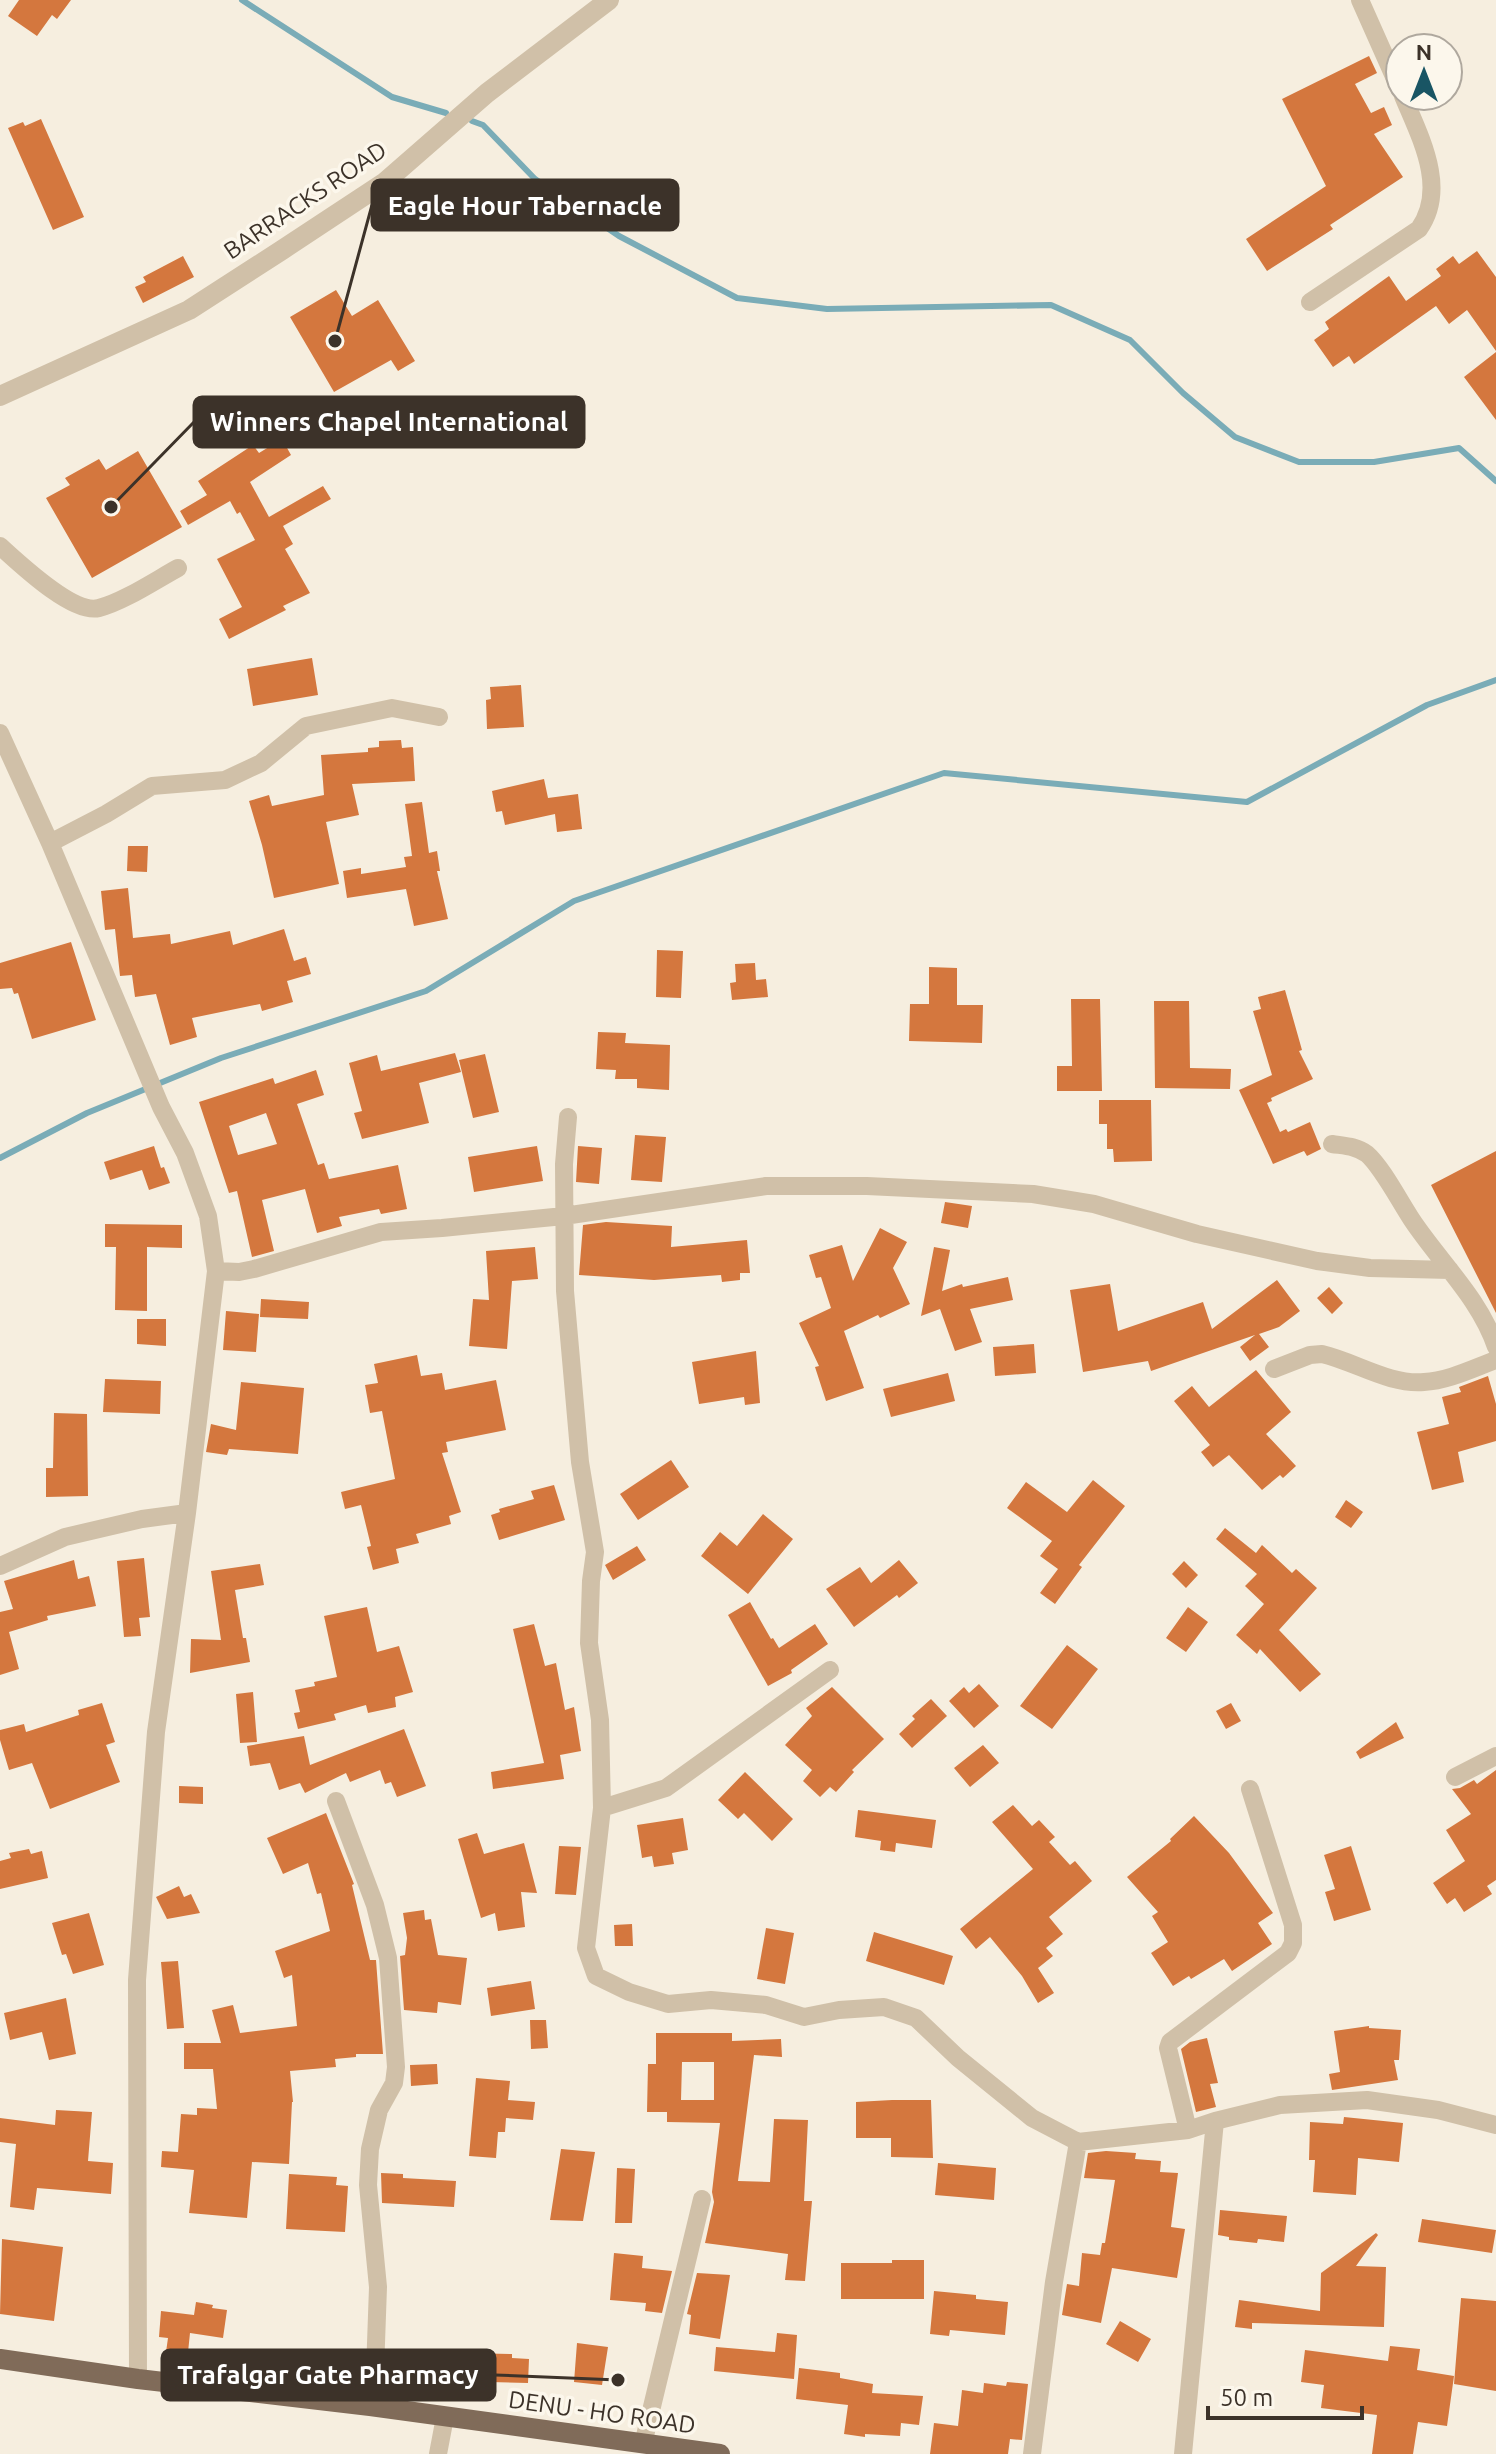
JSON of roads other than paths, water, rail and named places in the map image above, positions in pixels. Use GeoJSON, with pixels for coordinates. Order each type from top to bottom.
{"type":"FeatureCollection","features":[{"type":"Feature","properties":{"kind":"main road","name":"DENU - HO ROAD"},"geometry":{"type":"LineString","coordinates":[[0,2359],[720,2454]]}},
{"type":"Feature","properties":{"kind":"street","name":"BARRACKS ROAD"},"geometry":{"type":"LineString","coordinates":[[0,396],[189,310],[282,250],[385,182],[487,93],[609,0]]}},
{"type":"Feature","properties":{"kind":"street"},"geometry":{"type":"LineString","coordinates":[[1360,0],[1384,54]]}},
{"type":"Feature","properties":{"kind":"street"},"geometry":{"type":"LineString","coordinates":[[1310,302],[1419,229],[1427,217],[1431,207],[1432,177],[1409,112]]}},
{"type":"Feature","properties":{"kind":"street"},"geometry":{"type":"LineString","coordinates":[[0,546],[56,593],[87,609],[98,609],[114,602],[178,568]]}},
{"type":"Feature","properties":{"kind":"street"},"geometry":{"type":"LineString","coordinates":[[50,843],[152,786],[225,780],[261,763],[306,726],[392,708],[439,717]]}},
{"type":"Feature","properties":{"kind":"street"},"geometry":{"type":"LineString","coordinates":[[0,733],[50,843],[161,1107],[185,1153],[208,1216],[216,1271],[187,1513],[156,1732],[137,1980],[138,2379]]}},
{"type":"Feature","properties":{"kind":"street"},"geometry":{"type":"LineString","coordinates":[[568,1117],[564,1164],[565,1291],[579,1448],[595,1552],[589,1643],[600,1720],[602,1808],[586,1948],[596,1976],[629,1992],[668,2004],[711,2000],[766,2005],[804,2017],[839,2010],[884,2007],[916,2018],[958,2058],[1032,2118],[1078,2142],[1188,2130],[1280,2105],[1367,2100],[1438,2110],[1496,2125]]}},
{"type":"Feature","properties":{"kind":"street"},"geometry":{"type":"LineString","coordinates":[[1332,1144],[1358,1148],[1371,1157],[1414,1224],[1491,1331],[1496,1347]]}},
{"type":"Feature","properties":{"kind":"street"},"geometry":{"type":"LineString","coordinates":[[216,1271],[254,1269],[381,1232],[564,1216],[766,1186],[867,1186],[1033,1194],[1094,1204],[1197,1234],[1317,1261],[1370,1268],[1450,1270]]}},
{"type":"Feature","properties":{"kind":"street"},"geometry":{"type":"LineString","coordinates":[[1274,1369],[1310,1355],[1322,1354],[1400,1380],[1424,1383],[1496,1360]]}},
{"type":"Feature","properties":{"kind":"street"},"geometry":{"type":"LineString","coordinates":[[0,1566],[65,1537],[142,1519],[187,1513]]}},
{"type":"Feature","properties":{"kind":"street"},"geometry":{"type":"LineString","coordinates":[[602,1808],[666,1788],[830,1670]]}},
{"type":"Feature","properties":{"kind":"street"},"geometry":{"type":"LineString","coordinates":[[1455,1777],[1496,1756]]}},
{"type":"Feature","properties":{"kind":"street"},"geometry":{"type":"LineString","coordinates":[[1188,2130],[1168,2048],[1170,2042],[1288,1953],[1293,1943],[1293,1925],[1250,1789]]}},
{"type":"Feature","properties":{"kind":"street"},"geometry":{"type":"LineString","coordinates":[[336,1801],[375,1905],[388,1958],[396,2067],[394,2083],[379,2110],[370,2149],[368,2185],[378,2287],[375,2371],[370,2406]]}},
{"type":"Feature","properties":{"kind":"street"},"geometry":{"type":"LineString","coordinates":[[1183,2454],[1215,2121]]}},
{"type":"Feature","properties":{"kind":"street"},"geometry":{"type":"LineString","coordinates":[[1032,2454],[1054,2282],[1078,2142]]}},
{"type":"Feature","properties":{"kind":"street"},"geometry":{"type":"LineString","coordinates":[[643,2444],[702,2199]]}},
{"type":"Feature","properties":{"kind":"street"},"geometry":{"type":"LineString","coordinates":[[438,2454],[445,2417]]}},
{"type":"Feature","properties":{"kind":"waterway"},"geometry":{"type":"LineString","coordinates":[[242,0],[392,97],[446,113]]}},
{"type":"Feature","properties":{"kind":"waterway"},"geometry":{"type":"LineString","coordinates":[[472,121],[483,125],[535,179],[619,236],[737,298],[827,309],[1051,305],[1130,340],[1183,393],[1235,437],[1299,462],[1374,462],[1459,448],[1496,481]]}},
{"type":"Feature","properties":{"kind":"waterway"},"geometry":{"type":"LineString","coordinates":[[0,1158],[87,1113],[221,1058],[426,991],[574,901],[944,773],[1247,802],[1427,705],[1496,680]]}},
{"type":"Feature","properties":{"kind":"place","name":"Eagle Hour Tabernacle"},"geometry":{"type":"Point","coordinates":[335,341]}},
{"type":"Feature","properties":{"kind":"place","name":"Winners Chapel International"},"geometry":{"type":"Point","coordinates":[111,507]}},
{"type":"Feature","properties":{"kind":"place","name":"Trafalgar Gate Pharmacy"},"geometry":{"type":"Point","coordinates":[618,2380]}}]}
